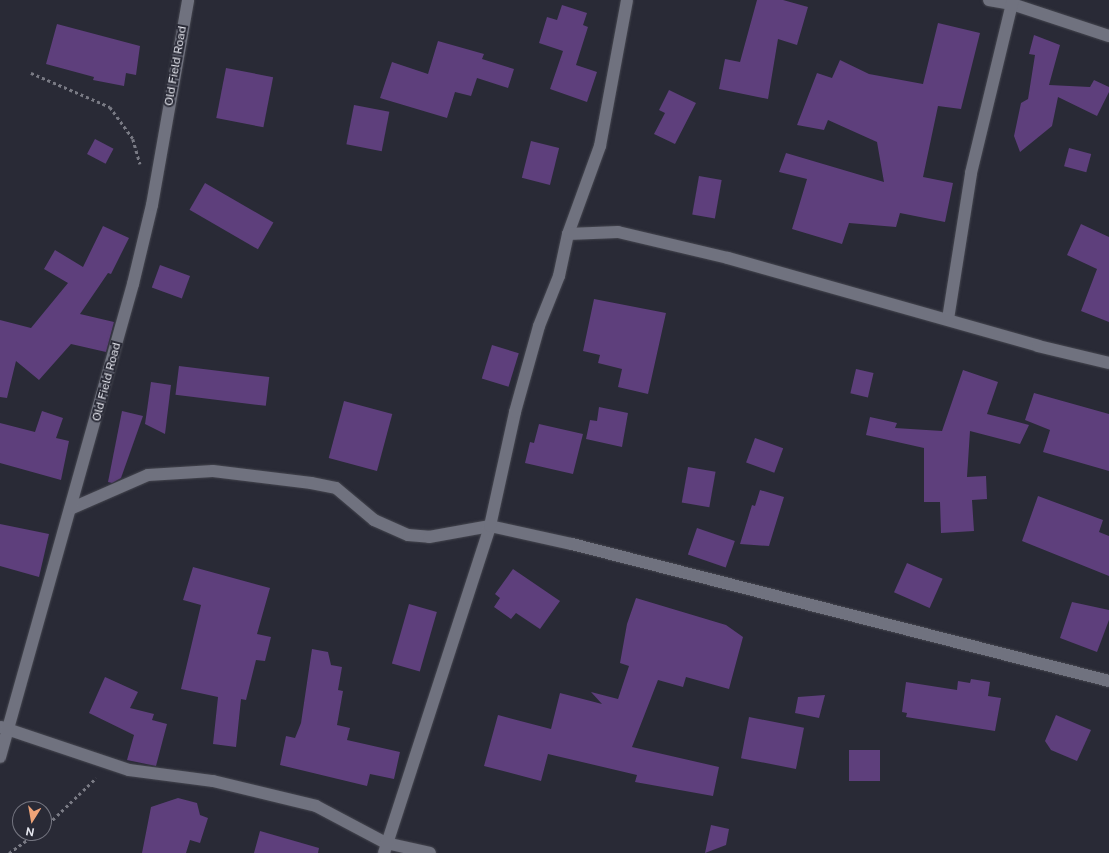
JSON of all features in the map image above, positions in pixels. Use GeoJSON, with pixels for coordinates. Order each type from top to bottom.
{"type":"FeatureCollection","features":[{"type":"Feature","properties":{"kind":"street","name":"Old Field Road"},"geometry":{"type":"LineString","coordinates":[[0,758],[4,727],[92,436],[152,205],[188,0]]}},
{"type":"Feature","properties":{"kind":"street"},"geometry":{"type":"LineString","coordinates":[[385,848],[490,526],[515,412],[539,326],[559,276],[568,234],[600,146],[627,0]]}},
{"type":"Feature","properties":{"kind":"street"},"geometry":{"type":"LineString","coordinates":[[989,0],[1012,2],[1109,36]]}},
{"type":"Feature","properties":{"kind":"street"},"geometry":{"type":"LineString","coordinates":[[948,319],[971,173],[1012,2]]}},
{"type":"Feature","properties":{"kind":"street"},"geometry":{"type":"LineString","coordinates":[[568,234],[618,232],[728,258],[1109,362]]}},
{"type":"Feature","properties":{"kind":"street"},"geometry":{"type":"LineString","coordinates":[[70,508],[148,475],[213,471],[255,474],[336,488],[374,520],[408,535],[429,537],[490,526],[579,546],[1109,681]]}},
{"type":"Feature","properties":{"kind":"street"},"geometry":{"type":"LineString","coordinates":[[4,727],[129,770],[213,781],[316,806],[385,848],[430,853]]}},
{"type":"Feature","properties":{"kind":"path"},"geometry":{"type":"LineString","coordinates":[[32,73],[110,107],[133,139],[141,168]]}},
{"type":"Feature","properties":{"kind":"path"},"geometry":{"type":"LineString","coordinates":[[52,820],[97,777],[98,773]]}},
{"type":"Feature","properties":{"kind":"path"},"geometry":{"type":"LineString","coordinates":[[9,853],[26,841]]}},
{"type":"Feature","properties":{"kind":"building"},"geometry":{"type":"Polygon","coordinates":[[[757,0],[783,0],[808,7],[797,45],[778,39],[768,99],[719,89],[725,59],[740,62],[757,0]]]}},
{"type":"Feature","properties":{"kind":"building"},"geometry":{"type":"Polygon","coordinates":[[[562,5],[587,13],[583,25],[588,27],[576,65],[597,72],[587,102],[550,89],[563,51],[539,43],[547,17],[557,20],[562,5]]]}},
{"type":"Feature","properties":{"kind":"building"},"geometry":{"type":"Polygon","coordinates":[[[938,23],[980,33],[961,109],[938,106],[923,177],[953,183],[945,222],[900,213],[896,227],[849,223],[842,244],[792,229],[807,179],[779,172],[786,153],[884,182],[877,142],[828,120],[824,130],[797,125],[817,73],[832,78],[840,60],[869,74],[923,84],[938,23]]]}},
{"type":"Feature","properties":{"kind":"building"},"geometry":{"type":"Polygon","coordinates":[[[57,24],[140,46],[136,75],[126,73],[124,86],[93,80],[94,77],[46,64],[57,24]]]}},
{"type":"Feature","properties":{"kind":"building"},"geometry":{"type":"Polygon","coordinates":[[[1034,35],[1060,45],[1049,85],[1090,87],[1094,80],[1109,87],[1109,92],[1097,116],[1058,97],[1052,126],[1020,152],[1014,136],[1021,103],[1028,99],[1035,55],[1029,54],[1034,35]]]}},
{"type":"Feature","properties":{"kind":"building"},"geometry":{"type":"Polygon","coordinates":[[[438,41],[484,54],[482,59],[514,69],[508,88],[477,78],[471,96],[455,92],[447,118],[380,98],[392,62],[428,74],[438,41]]]}},
{"type":"Feature","properties":{"kind":"building"},"geometry":{"type":"Polygon","coordinates":[[[226,68],[273,77],[263,127],[216,118],[226,68]]]}},
{"type":"Feature","properties":{"kind":"building"},"geometry":{"type":"Polygon","coordinates":[[[669,90],[696,103],[675,144],[654,134],[665,113],[659,110],[669,90]]]}},
{"type":"Feature","properties":{"kind":"building"},"geometry":{"type":"Polygon","coordinates":[[[354,105],[389,112],[382,151],[346,144],[354,105]]]}},
{"type":"Feature","properties":{"kind":"building"},"geometry":{"type":"Polygon","coordinates":[[[95,139],[114,149],[106,164],[87,154],[95,139]]]}},
{"type":"Feature","properties":{"kind":"building"},"geometry":{"type":"Polygon","coordinates":[[[531,141],[559,148],[550,185],[522,178],[531,141]]]}},
{"type":"Feature","properties":{"kind":"building"},"geometry":{"type":"Polygon","coordinates":[[[1069,148],[1091,154],[1086,172],[1064,166],[1069,148]]]}},
{"type":"Feature","properties":{"kind":"building"},"geometry":{"type":"Polygon","coordinates":[[[699,176],[722,180],[715,218],[692,214],[699,176]]]}},
{"type":"Feature","properties":{"kind":"building"},"geometry":{"type":"Polygon","coordinates":[[[205,183],[273,222],[258,249],[190,210],[205,183]]]}},
{"type":"Feature","properties":{"kind":"building"},"geometry":{"type":"Polygon","coordinates":[[[1081,224],[1109,237],[1109,322],[1081,311],[1097,269],[1067,255],[1081,224]]]}},
{"type":"Feature","properties":{"kind":"building"},"geometry":{"type":"Polygon","coordinates":[[[103,226],[129,238],[111,274],[108,273],[80,314],[114,322],[106,352],[71,344],[39,380],[16,361],[7,398],[0,397],[0,320],[31,328],[68,283],[44,269],[55,250],[83,267],[103,226]]]}},
{"type":"Feature","properties":{"kind":"building"},"geometry":{"type":"Polygon","coordinates":[[[160,265],[190,276],[182,298],[152,288],[160,265]]]}},
{"type":"Feature","properties":{"kind":"building"},"geometry":{"type":"Polygon","coordinates":[[[594,299],[666,313],[648,394],[618,387],[622,369],[598,363],[600,355],[583,351],[594,299]]]}},
{"type":"Feature","properties":{"kind":"building"},"geometry":{"type":"Polygon","coordinates":[[[492,345],[519,353],[509,387],[482,378],[492,345]]]}},
{"type":"Feature","properties":{"kind":"building"},"geometry":{"type":"Polygon","coordinates":[[[179,366],[269,377],[266,406],[175,395],[179,366]]]}},
{"type":"Feature","properties":{"kind":"building"},"geometry":{"type":"Polygon","coordinates":[[[856,369],[874,373],[868,397],[850,393],[856,369]]]}},
{"type":"Feature","properties":{"kind":"building"},"geometry":{"type":"Polygon","coordinates":[[[963,370],[998,382],[987,414],[1029,425],[1020,444],[970,431],[967,477],[986,476],[987,499],[972,500],[974,531],[941,533],[940,502],[924,502],[924,448],[866,435],[870,417],[897,423],[895,428],[942,431],[963,370]]]}},
{"type":"Feature","properties":{"kind":"building"},"geometry":{"type":"Polygon","coordinates":[[[151,382],[171,385],[165,434],[145,424],[151,382]]]}},
{"type":"Feature","properties":{"kind":"building"},"geometry":{"type":"Polygon","coordinates":[[[1034,393],[1109,414],[1109,471],[1043,452],[1050,430],[1025,420],[1034,393]]]}},
{"type":"Feature","properties":{"kind":"building"},"geometry":{"type":"Polygon","coordinates":[[[344,401],[392,414],[377,471],[329,458],[344,401]]]}},
{"type":"Feature","properties":{"kind":"building"},"geometry":{"type":"Polygon","coordinates":[[[599,407],[628,413],[622,447],[586,439],[590,420],[597,421],[599,407]]]}},
{"type":"Feature","properties":{"kind":"building"},"geometry":{"type":"Polygon","coordinates":[[[42,411],[63,418],[56,438],[69,441],[61,480],[0,463],[0,423],[35,432],[42,411]]]}},
{"type":"Feature","properties":{"kind":"building"},"geometry":{"type":"Polygon","coordinates":[[[122,411],[143,416],[121,478],[112,483],[108,482],[122,411]]]}},
{"type":"Feature","properties":{"kind":"building"},"geometry":{"type":"Polygon","coordinates":[[[539,424],[583,434],[573,474],[525,463],[530,442],[534,443],[539,424]]]}},
{"type":"Feature","properties":{"kind":"building"},"geometry":{"type":"Polygon","coordinates":[[[755,438],[783,448],[774,473],[746,462],[755,438]]]}},
{"type":"Feature","properties":{"kind":"building"},"geometry":{"type":"Polygon","coordinates":[[[688,467],[716,472],[709,507],[682,502],[688,467]]]}},
{"type":"Feature","properties":{"kind":"building"},"geometry":{"type":"Polygon","coordinates":[[[760,490],[784,497],[769,546],[740,544],[752,505],[755,506],[760,490]]]}},
{"type":"Feature","properties":{"kind":"building"},"geometry":{"type":"Polygon","coordinates":[[[1038,496],[1103,520],[1099,532],[1109,536],[1109,576],[1022,541],[1038,496]]]}},
{"type":"Feature","properties":{"kind":"building"},"geometry":{"type":"Polygon","coordinates":[[[0,524],[49,534],[39,577],[0,566],[0,524]]]}},
{"type":"Feature","properties":{"kind":"building"},"geometry":{"type":"Polygon","coordinates":[[[697,528],[735,541],[726,567],[688,554],[697,528]]]}},
{"type":"Feature","properties":{"kind":"building"},"geometry":{"type":"Polygon","coordinates":[[[907,563],[943,579],[930,608],[894,592],[907,563]]]}},
{"type":"Feature","properties":{"kind":"building"},"geometry":{"type":"Polygon","coordinates":[[[193,567],[270,588],[257,634],[271,637],[265,661],[256,660],[246,700],[241,699],[236,747],[213,744],[218,697],[181,689],[201,605],[183,600],[193,567]]]}},
{"type":"Feature","properties":{"kind":"building"},"geometry":{"type":"Polygon","coordinates":[[[513,569],[560,601],[540,629],[516,613],[511,619],[494,607],[500,598],[495,594],[513,569]]]}},
{"type":"Feature","properties":{"kind":"building"},"geometry":{"type":"Polygon","coordinates":[[[636,598],[726,625],[743,637],[729,689],[686,677],[683,687],[658,680],[632,747],[719,767],[713,796],[635,782],[637,775],[548,754],[541,781],[484,766],[498,715],[551,729],[560,693],[602,704],[591,692],[618,699],[629,666],[620,663],[627,624],[636,598]]]}},
{"type":"Feature","properties":{"kind":"building"},"geometry":{"type":"Polygon","coordinates":[[[1072,602],[1109,610],[1109,620],[1097,652],[1060,638],[1072,602]]]}},
{"type":"Feature","properties":{"kind":"building"},"geometry":{"type":"Polygon","coordinates":[[[409,604],[437,612],[420,672],[392,664],[409,604]]]}},
{"type":"Feature","properties":{"kind":"building"},"geometry":{"type":"Polygon","coordinates":[[[312,649],[328,652],[331,665],[342,667],[338,690],[343,691],[337,725],[350,728],[347,740],[400,752],[394,779],[370,774],[367,786],[280,765],[286,736],[295,738],[301,723],[312,649]]]}},
{"type":"Feature","properties":{"kind":"building"},"geometry":{"type":"Polygon","coordinates":[[[105,677],[138,692],[130,708],[154,714],[152,720],[167,724],[156,766],[127,760],[134,735],[89,713],[105,677]]]}},
{"type":"Feature","properties":{"kind":"building"},"geometry":{"type":"Polygon","coordinates":[[[971,679],[990,682],[988,696],[1001,698],[995,731],[906,717],[907,713],[902,712],[906,682],[957,690],[958,681],[970,683],[971,679]]]}},
{"type":"Feature","properties":{"kind":"building"},"geometry":{"type":"Polygon","coordinates":[[[825,695],[819,718],[795,713],[798,697],[825,695]]]}},
{"type":"Feature","properties":{"kind":"building"},"geometry":{"type":"Polygon","coordinates":[[[1056,715],[1091,730],[1077,761],[1051,750],[1045,741],[1056,715]]]}},
{"type":"Feature","properties":{"kind":"building"},"geometry":{"type":"Polygon","coordinates":[[[749,717],[804,728],[796,769],[741,758],[749,717]]]}},
{"type":"Feature","properties":{"kind":"building"},"geometry":{"type":"Polygon","coordinates":[[[849,750],[880,750],[880,781],[849,781],[849,750]]]}},
{"type":"Feature","properties":{"kind":"building"},"geometry":{"type":"Polygon","coordinates":[[[178,798],[197,803],[200,815],[208,818],[200,843],[190,840],[186,853],[142,853],[151,807],[178,798]]]}},
{"type":"Feature","properties":{"kind":"building"},"geometry":{"type":"Polygon","coordinates":[[[711,825],[729,829],[726,845],[705,853],[711,825]]]}},
{"type":"Feature","properties":{"kind":"building"},"geometry":{"type":"Polygon","coordinates":[[[260,831],[319,848],[318,853],[254,853],[260,831]]]}}]}
